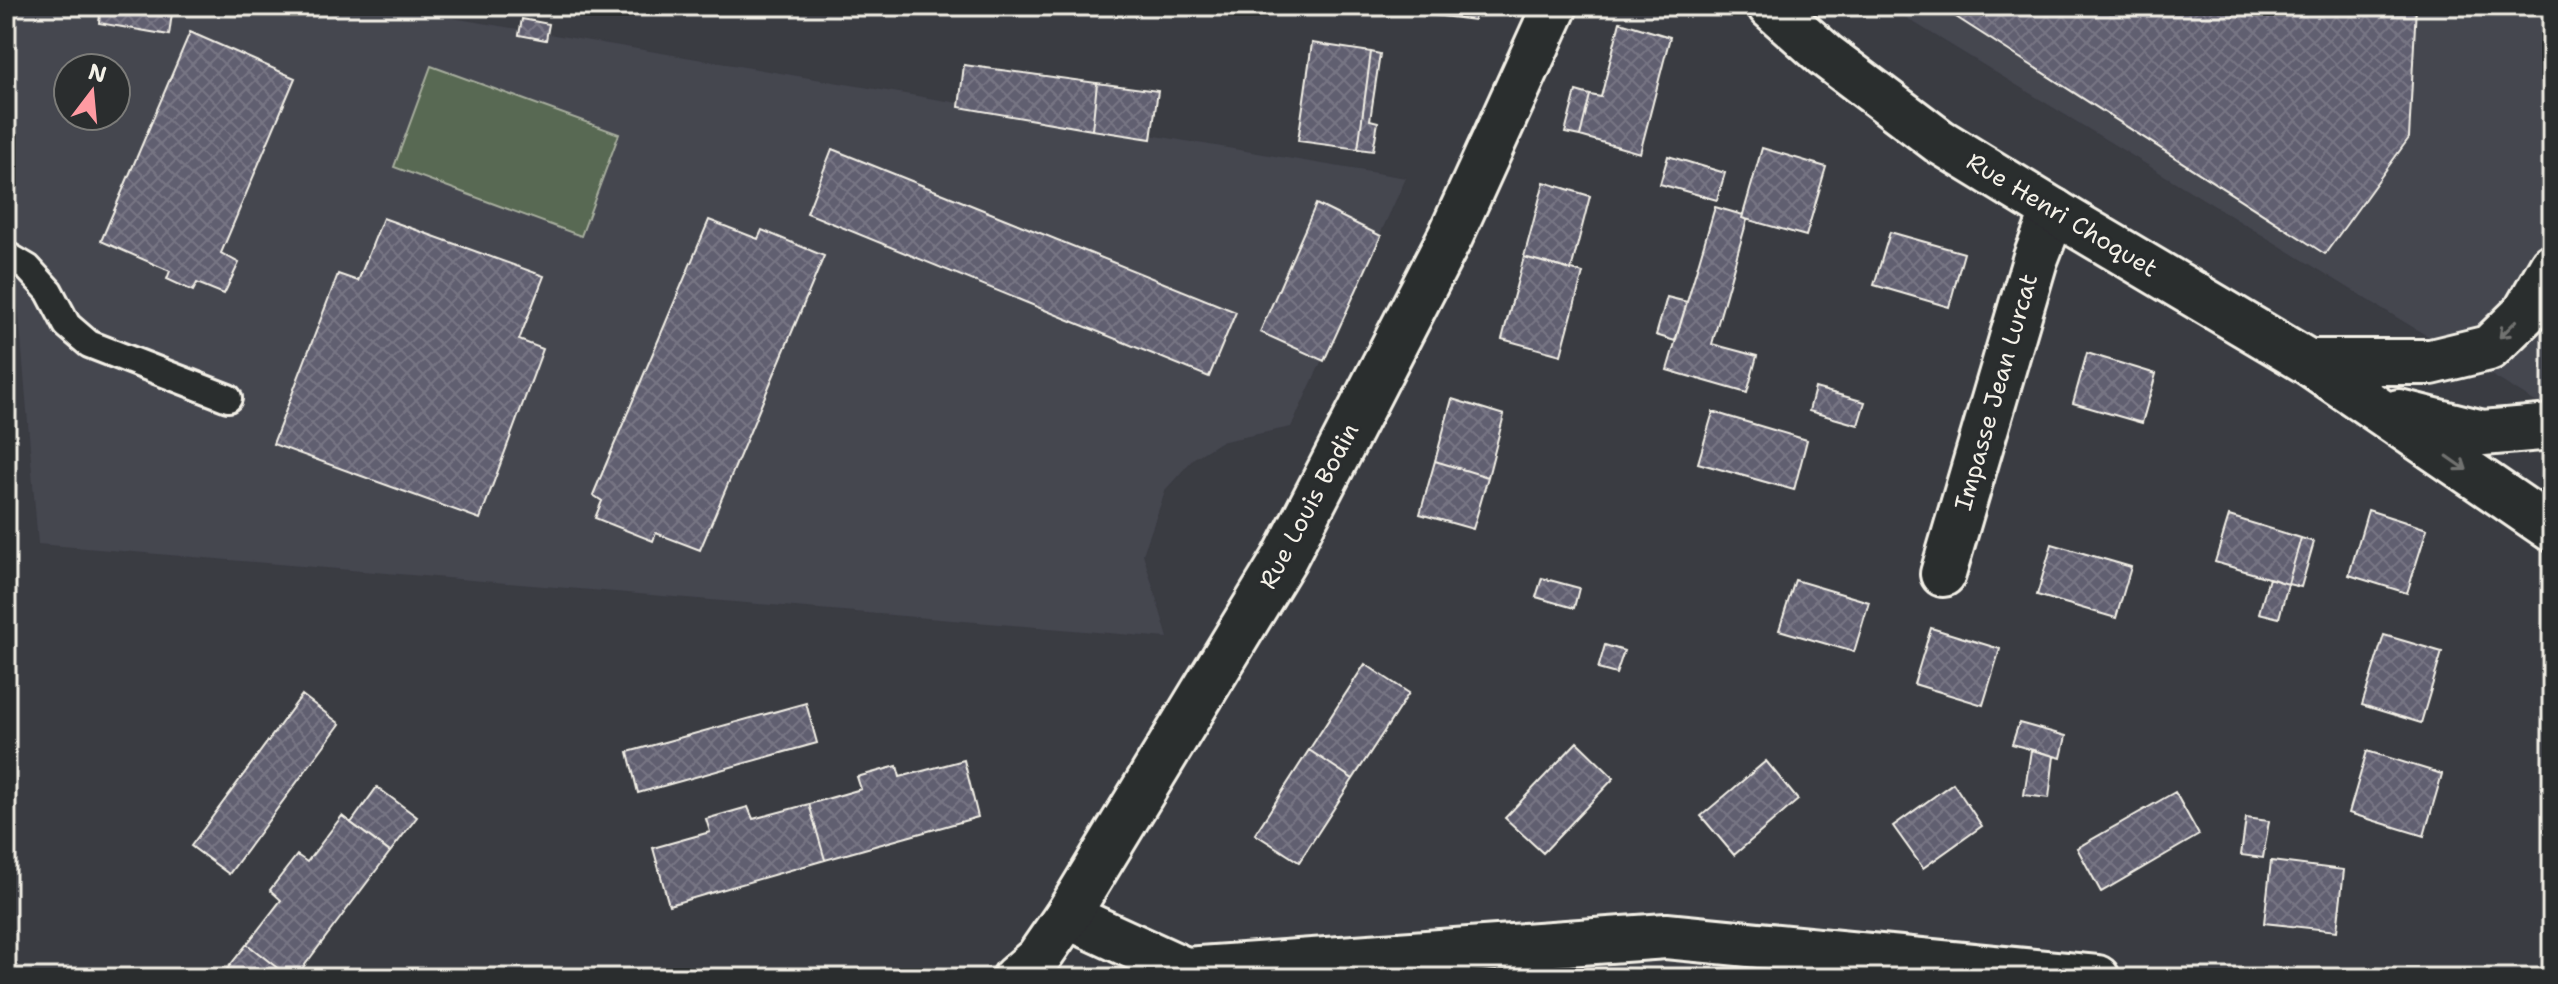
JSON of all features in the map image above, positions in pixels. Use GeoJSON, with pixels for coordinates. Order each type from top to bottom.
{"type":"FeatureCollection","features":[{"type":"Feature","properties":{"kind":"street","name":"Rue Louis Bodin"},"geometry":{"type":"LineString","coordinates":[[1015,978],[1038,958],[1067,916],[1284,559],[1451,235],[1555,6]]}},
{"type":"Feature","properties":{"kind":"street","name":"Rue Henri Choquet"},"geometry":{"type":"LineString","coordinates":[[1770,6],[1825,55],[1939,141],[2308,362],[2552,529]]}},
{"type":"Feature","properties":{"kind":"street","name":"Impasse Jean Lurcat"},"geometry":{"type":"LineString","coordinates":[[1943,574],[2035,260],[2054,211]]}},
{"type":"Feature","properties":{"kind":"street"},"geometry":{"type":"LineString","coordinates":[[2308,362],[2431,362],[2489,348],[2525,313],[2552,266]]}},
{"type":"Feature","properties":{"kind":"street","name":"Rue Henri Choquet"},"geometry":{"type":"LineString","coordinates":[[2370,403],[2483,433],[2552,427]]}},
{"type":"Feature","properties":{"kind":"street"},"geometry":{"type":"LineString","coordinates":[[1067,916],[1185,970],[1666,936],[2097,978]]}},
{"type":"Feature","properties":{"kind":"lane"},"geometry":{"type":"LineString","coordinates":[[6,255],[28,268],[49,291],[67,325],[89,344],[228,398]]}},
{"type":"Feature","properties":{"kind":"shaded area"},"geometry":{"type":"Polygon","coordinates":[[[6,6],[381,6],[1406,178],[1291,427],[1220,442],[1194,458],[1166,489],[1143,554],[1168,638],[38,544],[6,156],[6,6]]]}},
{"type":"Feature","properties":{"kind":"shaded area"},"geometry":{"type":"Polygon","coordinates":[[[1887,6],[2552,6],[2552,412],[1887,6]]]}},
{"type":"Feature","properties":{"kind":"green space"},"geometry":{"type":"Polygon","coordinates":[[[431,66],[619,134],[581,236],[394,167],[431,66]]]}},
{"type":"Feature","properties":{"kind":"building"},"geometry":{"type":"Polygon","coordinates":[[[101,6],[173,6],[169,35],[99,23],[101,6]]]}},
{"type":"Feature","properties":{"kind":"building"},"geometry":{"type":"Polygon","coordinates":[[[1376,6],[1476,6],[1474,20],[1376,6]]]}},
{"type":"Feature","properties":{"kind":"building"},"geometry":{"type":"Polygon","coordinates":[[[1939,6],[2416,6],[2409,138],[2325,254],[1939,6]]]}},
{"type":"Feature","properties":{"kind":"building"},"geometry":{"type":"Polygon","coordinates":[[[522,19],[549,24],[546,40],[519,35],[522,19]]]}},
{"type":"Feature","properties":{"kind":"building"},"geometry":{"type":"Polygon","coordinates":[[[1620,22],[1670,37],[1640,153],[1580,136],[1590,95],[1601,97],[1620,22]]]}},
{"type":"Feature","properties":{"kind":"building"},"geometry":{"type":"Polygon","coordinates":[[[190,32],[295,78],[221,253],[239,263],[224,294],[197,283],[193,291],[167,279],[170,271],[101,241],[190,32]]]}},
{"type":"Feature","properties":{"kind":"building"},"geometry":{"type":"Polygon","coordinates":[[[1312,43],[1371,52],[1358,149],[1298,141],[1312,43]]]}},
{"type":"Feature","properties":{"kind":"building"},"geometry":{"type":"Polygon","coordinates":[[[1371,52],[1380,54],[1370,120],[1378,122],[1373,151],[1358,149],[1371,52]]]}},
{"type":"Feature","properties":{"kind":"building"},"geometry":{"type":"Polygon","coordinates":[[[964,65],[1097,83],[1092,130],[959,107],[964,65]]]}},
{"type":"Feature","properties":{"kind":"building"},"geometry":{"type":"Polygon","coordinates":[[[1097,83],[1158,91],[1151,139],[1092,130],[1097,83]]]}},
{"type":"Feature","properties":{"kind":"building"},"geometry":{"type":"Polygon","coordinates":[[[1576,91],[1590,95],[1580,136],[1565,133],[1576,91]]]}},
{"type":"Feature","properties":{"kind":"building"},"geometry":{"type":"Polygon","coordinates":[[[1762,148],[1826,167],[1806,236],[1742,218],[1762,148]]]}},
{"type":"Feature","properties":{"kind":"building"},"geometry":{"type":"Polygon","coordinates":[[[832,149],[1236,312],[1209,377],[807,213],[832,149]]]}},
{"type":"Feature","properties":{"kind":"building"},"geometry":{"type":"Polygon","coordinates":[[[1668,156],[1725,173],[1717,200],[1660,184],[1668,156]]]}},
{"type":"Feature","properties":{"kind":"building"},"geometry":{"type":"Polygon","coordinates":[[[1544,182],[1590,196],[1571,270],[1524,257],[1544,182]]]}},
{"type":"Feature","properties":{"kind":"building"},"geometry":{"type":"Polygon","coordinates":[[[1316,204],[1381,236],[1324,361],[1260,332],[1316,204]]]}},
{"type":"Feature","properties":{"kind":"building"},"geometry":{"type":"Polygon","coordinates":[[[1715,207],[1743,215],[1742,218],[1747,220],[1712,344],[1757,356],[1747,393],[1667,370],[1715,207]]]}},
{"type":"Feature","properties":{"kind":"building"},"geometry":{"type":"Polygon","coordinates":[[[383,218],[544,276],[519,340],[543,349],[480,519],[273,444],[338,274],[358,281],[383,218]]]}},
{"type":"Feature","properties":{"kind":"building"},"geometry":{"type":"Polygon","coordinates":[[[709,220],[758,239],[762,230],[824,256],[700,550],[656,533],[653,541],[595,518],[602,501],[593,495],[709,220]]]}},
{"type":"Feature","properties":{"kind":"building"},"geometry":{"type":"Polygon","coordinates":[[[1890,232],[1964,253],[1949,307],[1874,285],[1890,232]]]}},
{"type":"Feature","properties":{"kind":"building"},"geometry":{"type":"Polygon","coordinates":[[[1524,257],[1583,273],[1561,355],[1502,339],[1524,257]]]}},
{"type":"Feature","properties":{"kind":"building"},"geometry":{"type":"Polygon","coordinates":[[[1667,297],[1687,302],[1675,341],[1656,335],[1667,297]]]}},
{"type":"Feature","properties":{"kind":"building"},"geometry":{"type":"Polygon","coordinates":[[[2087,353],[2156,374],[2142,423],[2073,403],[2087,353]]]}},
{"type":"Feature","properties":{"kind":"building"},"geometry":{"type":"Polygon","coordinates":[[[1815,388],[1865,402],[1858,425],[1809,411],[1815,388]]]}},
{"type":"Feature","properties":{"kind":"building"},"geometry":{"type":"Polygon","coordinates":[[[1452,399],[1504,415],[1488,477],[1435,461],[1452,399]]]}},
{"type":"Feature","properties":{"kind":"building"},"geometry":{"type":"Polygon","coordinates":[[[1713,412],[1807,440],[1794,490],[1698,463],[1713,412]]]}},
{"type":"Feature","properties":{"kind":"building"},"geometry":{"type":"Polygon","coordinates":[[[1435,461],[1488,477],[1473,529],[1420,514],[1435,461]]]}},
{"type":"Feature","properties":{"kind":"building"},"geometry":{"type":"Polygon","coordinates":[[[2368,510],[2427,529],[2407,593],[2349,575],[2368,510]]]}},
{"type":"Feature","properties":{"kind":"building"},"geometry":{"type":"Polygon","coordinates":[[[2229,516],[2301,538],[2288,584],[2215,562],[2229,516]]]}},
{"type":"Feature","properties":{"kind":"building"},"geometry":{"type":"Polygon","coordinates":[[[2301,538],[2314,542],[2301,587],[2288,584],[2301,538]]]}},
{"type":"Feature","properties":{"kind":"building"},"geometry":{"type":"Polygon","coordinates":[[[2052,544],[2131,567],[2116,618],[2037,595],[2052,544]]]}},
{"type":"Feature","properties":{"kind":"building"},"geometry":{"type":"Polygon","coordinates":[[[1542,578],[1579,588],[1574,608],[1536,597],[1542,578]]]}},
{"type":"Feature","properties":{"kind":"building"},"geometry":{"type":"Polygon","coordinates":[[[2269,578],[2288,584],[2279,618],[2259,613],[2269,578]]]}},
{"type":"Feature","properties":{"kind":"building"},"geometry":{"type":"Polygon","coordinates":[[[1795,580],[1869,602],[1854,652],[1779,630],[1795,580]]]}},
{"type":"Feature","properties":{"kind":"building"},"geometry":{"type":"Polygon","coordinates":[[[1931,628],[2000,649],[1983,705],[1914,684],[1931,628]]]}},
{"type":"Feature","properties":{"kind":"building"},"geometry":{"type":"Polygon","coordinates":[[[2384,635],[2442,652],[2421,723],[2362,705],[2384,635]]]}},
{"type":"Feature","properties":{"kind":"building"},"geometry":{"type":"Polygon","coordinates":[[[1605,645],[1624,651],[1616,674],[1598,669],[1605,645]]]}},
{"type":"Feature","properties":{"kind":"building"},"geometry":{"type":"Polygon","coordinates":[[[1365,664],[1409,693],[1353,779],[1309,750],[1365,664]]]}},
{"type":"Feature","properties":{"kind":"building"},"geometry":{"type":"Polygon","coordinates":[[[302,695],[340,724],[229,874],[191,846],[302,695]]]}},
{"type":"Feature","properties":{"kind":"building"},"geometry":{"type":"Polygon","coordinates":[[[806,703],[817,743],[638,793],[628,752],[806,703]]]}},
{"type":"Feature","properties":{"kind":"building"},"geometry":{"type":"Polygon","coordinates":[[[2019,723],[2066,736],[2061,758],[2012,744],[2019,723]]]}},
{"type":"Feature","properties":{"kind":"building"},"geometry":{"type":"Polygon","coordinates":[[[1577,742],[1614,778],[1543,853],[1505,818],[1577,742]]]}},
{"type":"Feature","properties":{"kind":"building"},"geometry":{"type":"Polygon","coordinates":[[[1309,750],[1353,779],[1299,862],[1255,834],[1309,750]]]}},
{"type":"Feature","properties":{"kind":"building"},"geometry":{"type":"Polygon","coordinates":[[[2031,750],[2054,756],[2049,798],[2024,795],[2031,750]]]}},
{"type":"Feature","properties":{"kind":"building"},"geometry":{"type":"Polygon","coordinates":[[[2367,751],[2442,774],[2424,836],[2349,813],[2367,751]]]}},
{"type":"Feature","properties":{"kind":"building"},"geometry":{"type":"Polygon","coordinates":[[[964,760],[978,817],[825,860],[809,804],[861,789],[857,777],[897,766],[900,777],[964,760]]]}},
{"type":"Feature","properties":{"kind":"building"},"geometry":{"type":"Polygon","coordinates":[[[1766,761],[1798,800],[1734,855],[1701,816],[1766,761]]]}},
{"type":"Feature","properties":{"kind":"building"},"geometry":{"type":"Polygon","coordinates":[[[1953,783],[1982,826],[1923,868],[1893,826],[1953,783]]]}},
{"type":"Feature","properties":{"kind":"building"},"geometry":{"type":"Polygon","coordinates":[[[377,787],[417,817],[390,852],[351,823],[377,787]]]}},
{"type":"Feature","properties":{"kind":"building"},"geometry":{"type":"Polygon","coordinates":[[[2175,792],[2199,835],[2101,892],[2077,848],[2175,792]]]}},
{"type":"Feature","properties":{"kind":"building"},"geometry":{"type":"Polygon","coordinates":[[[809,804],[825,860],[669,905],[653,848],[710,832],[706,819],[748,807],[753,819],[809,804]]]}},
{"type":"Feature","properties":{"kind":"building"},"geometry":{"type":"Polygon","coordinates":[[[342,816],[390,852],[295,978],[290,978],[247,944],[281,900],[270,890],[297,855],[307,862],[342,816]]]}},
{"type":"Feature","properties":{"kind":"building"},"geometry":{"type":"Polygon","coordinates":[[[2246,818],[2269,821],[2263,858],[2241,855],[2246,818]]]}},
{"type":"Feature","properties":{"kind":"building"},"geometry":{"type":"Polygon","coordinates":[[[2271,861],[2344,870],[2337,931],[2264,923],[2271,861]]]}},
{"type":"Feature","properties":{"kind":"building"},"geometry":{"type":"Polygon","coordinates":[[[247,944],[290,978],[220,978],[247,944]]]}}]}
